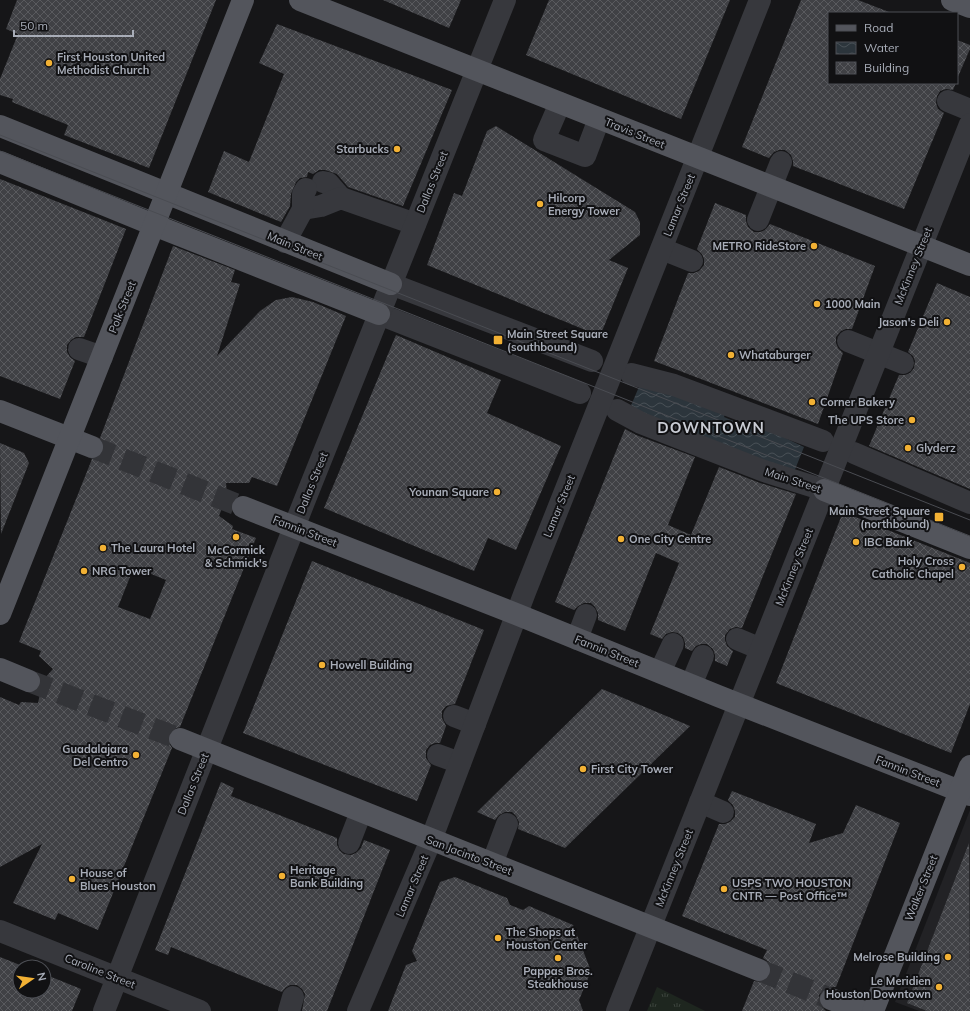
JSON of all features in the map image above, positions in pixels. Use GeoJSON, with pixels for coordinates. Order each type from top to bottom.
{"type":"FeatureCollection","features":[{"type":"Feature","properties":{"kind":"main road","name":"Polk Street"},"geometry":{"type":"LineString","coordinates":[[0,614],[243,0]]}},
{"type":"Feature","properties":{"kind":"main road","name":"Travis Street"},"geometry":{"type":"LineString","coordinates":[[300,0],[970,265]]}},
{"type":"Feature","properties":{"kind":"main road"},"geometry":{"type":"LineString","coordinates":[[952,0],[970,7]]}},
{"type":"Feature","properties":{"kind":"main road","name":"Main Street"},"geometry":{"type":"LineString","coordinates":[[0,126],[391,284]]}},
{"type":"Feature","properties":{"kind":"main road"},"geometry":{"type":"LineString","coordinates":[[0,162],[379,314]]}},
{"type":"Feature","properties":{"kind":"main road"},"geometry":{"type":"LineString","coordinates":[[0,411],[92,447]]}},
{"type":"Feature","properties":{"kind":"main road","name":"Main Street"},"geometry":{"type":"LineString","coordinates":[[824,490],[970,548]]}},
{"type":"Feature","properties":{"kind":"main road","name":"Fannin Street"},"geometry":{"type":"LineString","coordinates":[[243,507],[965,793]]}},
{"type":"Feature","properties":{"kind":"main road"},"geometry":{"type":"LineString","coordinates":[[0,670],[29,681]]}},
{"type":"Feature","properties":{"kind":"main road","name":"San Jacinto Street"},"geometry":{"type":"LineString","coordinates":[[180,739],[759,970]]}},
{"type":"Feature","properties":{"kind":"main road","name":"Walker Street"},"geometry":{"type":"LineString","coordinates":[[873,1011],[965,793],[970,766]]}},
{"type":"Feature","properties":{"kind":"main road"},"geometry":{"type":"LineString","coordinates":[[831,999],[861,1011]]}},
{"type":"Feature","properties":{"kind":"street","name":"Dallas Street"},"geometry":{"type":"LineString","coordinates":[[104,1011],[294,527],[505,0]]}},
{"type":"Feature","properties":{"kind":"street","name":"Lamar Street"},"geometry":{"type":"LineString","coordinates":[[358,1011],[431,840],[516,614],[760,0]]}},
{"type":"Feature","properties":{"kind":"street"},"geometry":{"type":"LineString","coordinates":[[948,101],[970,110]]}},
{"type":"Feature","properties":{"kind":"street"},"geometry":{"type":"LineString","coordinates":[[560,103],[544,140],[585,156],[599,118]]}},
{"type":"Feature","properties":{"kind":"street","name":"McKinney Street"},"geometry":{"type":"LineString","coordinates":[[617,1011],[970,124]]}},
{"type":"Feature","properties":{"kind":"street"},"geometry":{"type":"LineString","coordinates":[[758,220],[781,162]]}},
{"type":"Feature","properties":{"kind":"street"},"geometry":{"type":"LineString","coordinates":[[285,242],[311,194],[328,183],[341,198],[415,224]]}},
{"type":"Feature","properties":{"kind":"street"},"geometry":{"type":"LineString","coordinates":[[311,194],[321,206],[341,198]]}},
{"type":"Feature","properties":{"kind":"street"},"geometry":{"type":"LineString","coordinates":[[662,249],[692,261]]}},
{"type":"Feature","properties":{"kind":"street","name":"Main Street"},"geometry":{"type":"LineString","coordinates":[[391,284],[592,361]]}},
{"type":"Feature","properties":{"kind":"street"},"geometry":{"type":"LineString","coordinates":[[379,314],[580,393]]}},
{"type":"Feature","properties":{"kind":"street"},"geometry":{"type":"LineString","coordinates":[[848,341],[904,363]]}},
{"type":"Feature","properties":{"kind":"street"},"geometry":{"type":"LineString","coordinates":[[80,349],[102,357]]}},
{"type":"Feature","properties":{"kind":"street"},"geometry":{"type":"LineString","coordinates":[[631,374],[674,385],[823,441]]}},
{"type":"Feature","properties":{"kind":"street","name":"Main Street"},"geometry":{"type":"LineString","coordinates":[[617,410],[642,423],[764,471],[824,490]]}},
{"type":"Feature","properties":{"kind":"street"},"geometry":{"type":"LineString","coordinates":[[854,453],[970,504]]}},
{"type":"Feature","properties":{"kind":"street"},"geometry":{"type":"LineString","coordinates":[[577,639],[586,615]]}},
{"type":"Feature","properties":{"kind":"street"},"geometry":{"type":"LineString","coordinates":[[737,639],[761,649]]}},
{"type":"Feature","properties":{"kind":"street"},"geometry":{"type":"LineString","coordinates":[[660,672],[673,644]]}},
{"type":"Feature","properties":{"kind":"street"},"geometry":{"type":"LineString","coordinates":[[692,685],[703,656]]}},
{"type":"Feature","properties":{"kind":"street"},"geometry":{"type":"LineString","coordinates":[[454,716],[475,724]]}},
{"type":"Feature","properties":{"kind":"street"},"geometry":{"type":"LineString","coordinates":[[438,755],[460,763]]}},
{"type":"Feature","properties":{"kind":"street"},"geometry":{"type":"LineString","coordinates":[[700,802],[723,812]]}},
{"type":"Feature","properties":{"kind":"street"},"geometry":{"type":"LineString","coordinates":[[349,843],[361,812]]}},
{"type":"Feature","properties":{"kind":"street"},"geometry":{"type":"LineString","coordinates":[[492,864],[507,824]]}},
{"type":"Feature","properties":{"kind":"street","name":"Caroline Street"},"geometry":{"type":"LineString","coordinates":[[0,931],[200,1011]]}},
{"type":"Feature","properties":{"kind":"shaded area"},"geometry":{"type":"Polygon","coordinates":[[[970,810],[970,1011],[919,1011],[895,1002],[970,810]]]}},
{"type":"Feature","properties":{"kind":"green space"},"geometry":{"type":"Polygon","coordinates":[[[657,987],[705,1011],[647,1011],[657,987]]]}},
{"type":"Feature","properties":{"kind":"water"},"geometry":{"type":"Polygon","coordinates":[[[641,382],[726,412],[724,417],[748,427],[750,421],[804,447],[794,472],[630,408],[641,382]]]}},
{"type":"Feature","properties":{"kind":"building"},"geometry":{"type":"Polygon","coordinates":[[[17,0],[216,0],[149,168],[64,135],[68,125],[12,102],[13,99],[0,95],[0,79],[18,34],[6,29],[17,0]]]}},
{"type":"Feature","properties":{"kind":"building"},"geometry":{"type":"Polygon","coordinates":[[[383,0],[461,0],[449,28],[383,0]]]}},
{"type":"Feature","properties":{"kind":"building"},"geometry":{"type":"Polygon","coordinates":[[[549,0],[730,0],[681,119],[526,55],[549,0]]]}},
{"type":"Feature","properties":{"kind":"building"},"geometry":{"type":"Polygon","coordinates":[[[801,0],[858,0],[889,12],[828,12],[828,84],[956,84],[953,90],[946,89],[940,91],[937,96],[936,103],[938,109],[944,113],[904,209],[793,166],[791,155],[785,150],[774,152],[769,158],[742,147],[801,0]]]}},
{"type":"Feature","properties":{"kind":"building"},"geometry":{"type":"Polygon","coordinates":[[[277,24],[452,90],[403,206],[348,187],[337,174],[325,170],[319,170],[313,174],[308,172],[307,177],[300,178],[296,182],[291,194],[290,206],[281,222],[208,192],[224,151],[249,162],[284,74],[259,63],[277,24]]]}},
{"type":"Feature","properties":{"kind":"building"},"geometry":{"type":"Polygon","coordinates":[[[958,40],[970,45],[970,49],[958,77],[958,40]]]}},
{"type":"Feature","properties":{"kind":"building"},"geometry":{"type":"Polygon","coordinates":[[[496,126],[635,212],[640,222],[640,235],[609,260],[628,268],[600,336],[427,265],[454,193],[462,196],[487,131],[496,126]]]}},
{"type":"Feature","properties":{"kind":"building"},"geometry":{"type":"Polygon","coordinates":[[[0,179],[126,229],[84,337],[76,337],[67,345],[67,352],[75,361],[60,399],[0,376],[0,179]]]}},
{"type":"Feature","properties":{"kind":"building"},"geometry":{"type":"Polygon","coordinates":[[[715,203],[746,215],[748,227],[754,232],[765,230],[770,224],[875,266],[852,329],[841,331],[836,337],[838,348],[843,353],[818,424],[654,361],[688,273],[699,271],[704,265],[702,254],[697,249],[715,203]]]}},
{"type":"Feature","properties":{"kind":"building","name":"The Laura Hotel"},"geometry":{"type":"Polygon","coordinates":[[[173,246],[235,270],[231,282],[240,284],[217,356],[260,311],[276,300],[292,297],[313,302],[346,316],[277,486],[252,477],[249,483],[226,483],[227,495],[219,516],[233,526],[232,529],[256,538],[180,727],[173,729],[169,734],[168,741],[172,748],[98,930],[58,913],[55,920],[13,903],[42,844],[0,867],[0,697],[19,705],[21,702],[38,703],[43,680],[53,669],[39,656],[41,651],[19,642],[92,459],[99,457],[103,452],[104,445],[100,438],[173,246]],[[134,567],[118,607],[150,619],[166,580],[134,567]]]}},
{"type":"Feature","properties":{"kind":"building"},"geometry":{"type":"Polygon","coordinates":[[[937,283],[970,297],[970,489],[869,446],[899,375],[910,373],[914,368],[915,361],[913,356],[908,352],[937,283]]]}},
{"type":"Feature","properties":{"kind":"building"},"geometry":{"type":"Polygon","coordinates":[[[396,335],[501,380],[487,413],[561,446],[516,550],[488,538],[474,571],[324,508],[396,335]]]}},
{"type":"Feature","properties":{"kind":"building"},"geometry":{"type":"Polygon","coordinates":[[[625,429],[636,435],[695,457],[668,525],[691,535],[719,467],[760,483],[796,494],[742,628],[736,627],[730,629],[725,635],[727,646],[733,651],[727,666],[715,661],[713,649],[707,644],[696,646],[692,651],[685,648],[683,637],[678,633],[672,632],[666,634],[662,639],[650,634],[679,563],[656,553],[625,631],[598,620],[598,613],[591,603],[584,603],[574,610],[555,602],[625,429]]]}},
{"type":"Feature","properties":{"kind":"building"},"geometry":{"type":"Polygon","coordinates":[[[0,443],[24,453],[29,463],[1,534],[0,443]]]}},
{"type":"Feature","properties":{"kind":"building"},"geometry":{"type":"Polygon","coordinates":[[[843,512],[970,563],[970,704],[951,753],[776,683],[843,512]]]}},
{"type":"Feature","properties":{"kind":"building"},"geometry":{"type":"Polygon","coordinates":[[[312,561],[484,630],[455,704],[446,706],[442,711],[442,718],[446,726],[440,743],[430,745],[426,750],[426,758],[431,765],[417,801],[243,733],[312,561]]]}},
{"type":"Feature","properties":{"kind":"building","name":"First City Tower"},"geometry":{"type":"Polygon","coordinates":[[[602,689],[690,726],[565,848],[518,829],[519,822],[512,812],[505,812],[499,815],[495,820],[477,812],[602,689]]]}},
{"type":"Feature","properties":{"kind":"building","name":"Heritage Bank Building"},"geometry":{"type":"Polygon","coordinates":[[[221,782],[234,788],[231,796],[337,838],[337,845],[340,851],[344,854],[351,855],[356,853],[361,848],[364,840],[390,850],[327,1011],[302,1011],[305,994],[297,985],[290,985],[282,992],[171,947],[168,955],[155,950],[221,782]]]}},
{"type":"Feature","properties":{"kind":"building"},"geometry":{"type":"Polygon","coordinates":[[[732,791],[816,824],[809,843],[843,833],[856,805],[900,823],[836,987],[824,989],[819,995],[821,1006],[826,1011],[742,1011],[754,981],[761,982],[767,980],[770,975],[771,968],[769,962],[763,958],[767,950],[682,916],[719,824],[730,822],[735,817],[733,805],[728,800],[732,791]]]}},
{"type":"Feature","properties":{"kind":"building","name":"Melrose Building"},"geometry":{"type":"Polygon","coordinates":[[[969,843],[970,1011],[927,1011],[907,1003],[969,843]]]}},
{"type":"Feature","properties":{"kind":"building","name":"The Shops at Houston Center"},"geometry":{"type":"Polygon","coordinates":[[[455,877],[507,898],[510,905],[523,910],[529,906],[573,925],[591,971],[579,1000],[583,1011],[388,1011],[406,965],[417,961],[412,951],[440,882],[455,877]]]}},
{"type":"Feature","properties":{"kind":"building"},"geometry":{"type":"Polygon","coordinates":[[[0,957],[12,962],[12,999],[52,999],[52,977],[81,989],[72,1011],[0,1011],[0,957]]]}},
{"type":"Feature","properties":{"kind":"tunnel"},"geometry":{"type":"LineString","coordinates":[[92,447],[243,507]]}},
{"type":"Feature","properties":{"kind":"tunnel"},"geometry":{"type":"LineString","coordinates":[[29,681],[180,739]]}},
{"type":"Feature","properties":{"kind":"tunnel"},"geometry":{"type":"LineString","coordinates":[[759,970],[831,999]]}},
{"type":"Feature","properties":{"kind":"tram line"},"geometry":{"type":"LineString","coordinates":[[0,135],[970,520]]}},
{"type":"Feature","properties":{"kind":"tram line"},"geometry":{"type":"LineString","coordinates":[[0,151],[970,536]]}},
{"type":"Feature","properties":{"kind":"place","name":"First Houston United Methodist Church"},"geometry":{"type":"Point","coordinates":[49,63]}},
{"type":"Feature","properties":{"kind":"place","name":"Starbucks"},"geometry":{"type":"Point","coordinates":[397,149]}},
{"type":"Feature","properties":{"kind":"place","name":"Hilcorp Energy Tower"},"geometry":{"type":"Point","coordinates":[540,204]}},
{"type":"Feature","properties":{"kind":"place","name":"METRO RideStore"},"geometry":{"type":"Point","coordinates":[814,246]}},
{"type":"Feature","properties":{"kind":"place","name":"1000 Main"},"geometry":{"type":"Point","coordinates":[817,304]}},
{"type":"Feature","properties":{"kind":"place","name":"Jason's Deli"},"geometry":{"type":"Point","coordinates":[947,322]}},
{"type":"Feature","properties":{"kind":"place","name":"Main Street Square (southbound)"},"geometry":{"type":"Point","coordinates":[498,340]}},
{"type":"Feature","properties":{"kind":"place","name":"Whataburger"},"geometry":{"type":"Point","coordinates":[731,355]}},
{"type":"Feature","properties":{"kind":"place","name":"Corner Bakery"},"geometry":{"type":"Point","coordinates":[812,402]}},
{"type":"Feature","properties":{"kind":"place","name":"The UPS Store"},"geometry":{"type":"Point","coordinates":[912,420]}},
{"type":"Feature","properties":{"kind":"place","name":"Glyderz"},"geometry":{"type":"Point","coordinates":[908,448]}},
{"type":"Feature","properties":{"kind":"place","name":"Younan Square"},"geometry":{"type":"Point","coordinates":[497,492]}},
{"type":"Feature","properties":{"kind":"place","name":"Main Street Square (northbound)"},"geometry":{"type":"Point","coordinates":[939,517]}},
{"type":"Feature","properties":{"kind":"place","name":"McCormick & Schmick's"},"geometry":{"type":"Point","coordinates":[236,537]}},
{"type":"Feature","properties":{"kind":"place","name":"One City Centre"},"geometry":{"type":"Point","coordinates":[621,539]}},
{"type":"Feature","properties":{"kind":"place","name":"IBC Bank"},"geometry":{"type":"Point","coordinates":[856,542]}},
{"type":"Feature","properties":{"kind":"place","name":"The Laura Hotel"},"geometry":{"type":"Point","coordinates":[103,548]}},
{"type":"Feature","properties":{"kind":"place","name":"Holy Cross Catholic Chapel"},"geometry":{"type":"Point","coordinates":[962,567]}},
{"type":"Feature","properties":{"kind":"place","name":"NRG Tower"},"geometry":{"type":"Point","coordinates":[84,571]}},
{"type":"Feature","properties":{"kind":"place","name":"Howell Building"},"geometry":{"type":"Point","coordinates":[322,665]}},
{"type":"Feature","properties":{"kind":"place","name":"Guadalajara Del Centro"},"geometry":{"type":"Point","coordinates":[136,755]}},
{"type":"Feature","properties":{"kind":"place","name":"First City Tower"},"geometry":{"type":"Point","coordinates":[583,769]}},
{"type":"Feature","properties":{"kind":"place","name":"Heritage Bank Building"},"geometry":{"type":"Point","coordinates":[282,876]}},
{"type":"Feature","properties":{"kind":"place","name":"House of Blues Houston"},"geometry":{"type":"Point","coordinates":[72,879]}},
{"type":"Feature","properties":{"kind":"place","name":"USPS TWO HOUSTON CNTR — Post Office™"},"geometry":{"type":"Point","coordinates":[724,889]}},
{"type":"Feature","properties":{"kind":"place","name":"The Shops at Houston Center"},"geometry":{"type":"Point","coordinates":[498,938]}},
{"type":"Feature","properties":{"kind":"place","name":"Melrose Building"},"geometry":{"type":"Point","coordinates":[948,957]}},
{"type":"Feature","properties":{"kind":"place","name":"Pappas Bros. Steakhouse"},"geometry":{"type":"Point","coordinates":[558,958]}},
{"type":"Feature","properties":{"kind":"place","name":"Le Meridien Houston Downtown"},"geometry":{"type":"Point","coordinates":[939,987]}},
{"type":"Feature","properties":{"kind":"district","name":"DOWNTOWN"},"geometry":{"type":"Point","coordinates":[711,428]}}]}
